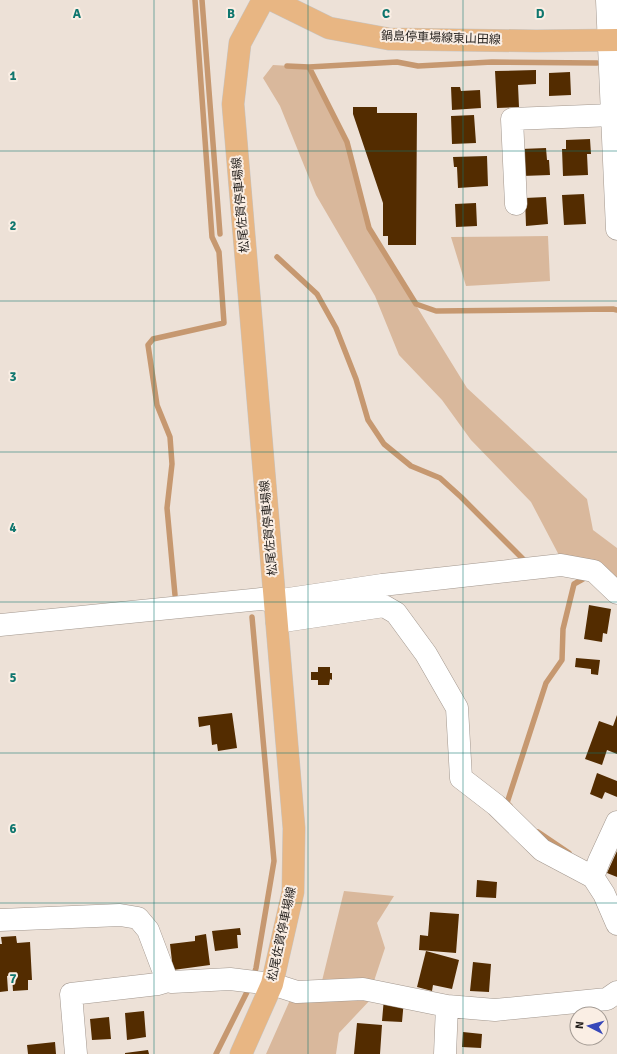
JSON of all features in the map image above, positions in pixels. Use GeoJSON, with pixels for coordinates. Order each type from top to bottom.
{"type":"FeatureCollection","features":[{"type":"Feature","properties":{"kind":"main road","name":"松尾佐賀停車場線"},"geometry":{"type":"LineString","coordinates":[[241,1054],[259,982],[293,892],[294,828],[233,104],[240,43],[263,0]]}},
{"type":"Feature","properties":{"kind":"main road","name":"鍋島停車場線東山田線"},"geometry":{"type":"LineString","coordinates":[[272,0],[329,28],[389,39],[613,40]]}},
{"type":"Feature","properties":{"kind":"street"},"geometry":{"type":"LineString","coordinates":[[607,0],[613,40],[613,115],[617,230]]}},
{"type":"Feature","properties":{"kind":"street"},"geometry":{"type":"LineString","coordinates":[[516,204],[512,119],[613,115]]}},
{"type":"Feature","properties":{"kind":"street"},"geometry":{"type":"LineString","coordinates":[[276,612],[382,584],[561,565],[594,571],[617,593]]}},
{"type":"Feature","properties":{"kind":"street"},"geometry":{"type":"LineString","coordinates":[[382,584],[384,606]]}},
{"type":"Feature","properties":{"kind":"street"},"geometry":{"type":"LineString","coordinates":[[0,625],[261,599],[276,612],[384,606],[396,613],[426,654],[457,708],[461,778],[496,805],[542,850],[593,877],[604,894],[617,924]]}},
{"type":"Feature","properties":{"kind":"street"},"geometry":{"type":"LineString","coordinates":[[593,877],[617,822]]}},
{"type":"Feature","properties":{"kind":"street"},"geometry":{"type":"LineString","coordinates":[[0,920],[120,915],[138,918],[148,930],[168,981]]}},
{"type":"Feature","properties":{"kind":"street"},"geometry":{"type":"LineString","coordinates":[[76,1054],[71,994],[158,984],[168,981],[230,979],[259,982],[297,992],[363,989],[447,1006],[495,1010],[606,1000],[617,992]]}},
{"type":"Feature","properties":{"kind":"street"},"geometry":{"type":"LineString","coordinates":[[444,1054],[447,1006]]}},
{"type":"Feature","properties":{"kind":"shaded area"},"geometry":{"type":"Polygon","coordinates":[[[273,65],[309,67],[347,142],[369,229],[467,388],[587,499],[593,530],[617,548],[617,585],[561,559],[531,502],[471,440],[442,400],[399,355],[375,296],[316,195],[280,106],[263,78],[273,65]]]}},
{"type":"Feature","properties":{"kind":"shaded area"},"geometry":{"type":"Polygon","coordinates":[[[548,236],[550,281],[466,286],[451,237],[548,236]]]}},
{"type":"Feature","properties":{"kind":"shaded area"},"geometry":{"type":"Polygon","coordinates":[[[344,891],[394,896],[377,923],[385,948],[374,981],[321,985],[344,891]]]}},
{"type":"Feature","properties":{"kind":"shaded area"},"geometry":{"type":"Polygon","coordinates":[[[372,998],[339,1033],[336,1054],[266,1054],[290,1000],[372,998]]]}},
{"type":"Feature","properties":{"kind":"building"},"geometry":{"type":"Polygon","coordinates":[[[536,70],[536,84],[518,85],[519,107],[497,108],[495,71],[536,70]]]}},
{"type":"Feature","properties":{"kind":"building"},"geometry":{"type":"Polygon","coordinates":[[[570,72],[571,95],[549,96],[549,73],[570,72]]]}},
{"type":"Feature","properties":{"kind":"building"},"geometry":{"type":"Polygon","coordinates":[[[451,87],[460,87],[461,91],[480,90],[481,108],[452,110],[451,87]]]}},
{"type":"Feature","properties":{"kind":"building"},"geometry":{"type":"Polygon","coordinates":[[[353,107],[377,107],[377,113],[417,113],[416,245],[388,245],[388,236],[383,236],[383,203],[353,114],[353,107]]]}},
{"type":"Feature","properties":{"kind":"building"},"geometry":{"type":"Polygon","coordinates":[[[474,115],[476,143],[452,144],[451,116],[474,115]]]}},
{"type":"Feature","properties":{"kind":"building"},"geometry":{"type":"Polygon","coordinates":[[[590,139],[591,154],[587,154],[588,175],[563,176],[562,149],[566,149],[566,140],[590,139]]]}},
{"type":"Feature","properties":{"kind":"building"},"geometry":{"type":"Polygon","coordinates":[[[546,148],[547,160],[549,160],[550,175],[522,176],[521,149],[546,148]]]}},
{"type":"Feature","properties":{"kind":"building"},"geometry":{"type":"Polygon","coordinates":[[[487,156],[488,186],[458,188],[457,167],[454,167],[453,157],[487,156]]]}},
{"type":"Feature","properties":{"kind":"building"},"geometry":{"type":"Polygon","coordinates":[[[584,194],[586,224],[564,225],[562,195],[584,194]]]}},
{"type":"Feature","properties":{"kind":"building"},"geometry":{"type":"Polygon","coordinates":[[[546,197],[548,224],[526,226],[525,198],[546,197]]]}},
{"type":"Feature","properties":{"kind":"building"},"geometry":{"type":"Polygon","coordinates":[[[476,203],[477,226],[456,227],[455,204],[476,203]]]}},
{"type":"Feature","properties":{"kind":"building"},"geometry":{"type":"Polygon","coordinates":[[[589,605],[611,609],[607,634],[603,633],[602,642],[584,639],[589,605]]]}},
{"type":"Feature","properties":{"kind":"building"},"geometry":{"type":"Polygon","coordinates":[[[576,658],[600,660],[598,675],[591,674],[591,669],[575,667],[576,658]]]}},
{"type":"Feature","properties":{"kind":"building"},"geometry":{"type":"Polygon","coordinates":[[[318,667],[330,667],[332,680],[330,679],[329,685],[318,685],[318,680],[311,680],[311,672],[318,672],[318,667]]]}},
{"type":"Feature","properties":{"kind":"building"},"geometry":{"type":"Polygon","coordinates":[[[232,713],[237,748],[218,751],[217,744],[212,745],[210,725],[199,727],[198,717],[232,713]]]}},
{"type":"Feature","properties":{"kind":"building"},"geometry":{"type":"Polygon","coordinates":[[[617,715],[617,754],[607,750],[602,765],[585,759],[599,721],[613,726],[617,715]]]}},
{"type":"Feature","properties":{"kind":"building"},"geometry":{"type":"Polygon","coordinates":[[[597,773],[617,781],[617,797],[605,792],[602,799],[590,794],[597,773]]]}},
{"type":"Feature","properties":{"kind":"building"},"geometry":{"type":"Polygon","coordinates":[[[617,851],[617,877],[607,873],[617,851]]]}},
{"type":"Feature","properties":{"kind":"building"},"geometry":{"type":"Polygon","coordinates":[[[477,880],[497,882],[496,898],[476,897],[477,880]]]}},
{"type":"Feature","properties":{"kind":"building"},"geometry":{"type":"Polygon","coordinates":[[[430,912],[459,914],[456,953],[419,950],[420,935],[428,936],[430,912]]]}},
{"type":"Feature","properties":{"kind":"building"},"geometry":{"type":"Polygon","coordinates":[[[240,928],[241,935],[237,935],[238,948],[215,951],[212,931],[240,928]]]}},
{"type":"Feature","properties":{"kind":"building"},"geometry":{"type":"Polygon","coordinates":[[[206,934],[210,965],[173,970],[170,944],[195,941],[195,936],[206,934]]]}},
{"type":"Feature","properties":{"kind":"building"},"geometry":{"type":"Polygon","coordinates":[[[16,936],[17,943],[30,942],[32,980],[28,980],[28,990],[13,991],[12,975],[7,976],[8,991],[0,992],[1,937],[16,936]]]}},
{"type":"Feature","properties":{"kind":"building"},"geometry":{"type":"Polygon","coordinates":[[[426,951],[459,960],[452,989],[433,985],[432,991],[417,987],[426,951]]]}},
{"type":"Feature","properties":{"kind":"building"},"geometry":{"type":"Polygon","coordinates":[[[473,962],[491,964],[489,992],[470,991],[473,962]]]}},
{"type":"Feature","properties":{"kind":"building"},"geometry":{"type":"Polygon","coordinates":[[[384,998],[404,1000],[402,1022],[382,1021],[384,998]]]}},
{"type":"Feature","properties":{"kind":"building"},"geometry":{"type":"Polygon","coordinates":[[[144,1011],[146,1037],[127,1040],[125,1013],[144,1011]]]}},
{"type":"Feature","properties":{"kind":"building"},"geometry":{"type":"Polygon","coordinates":[[[109,1017],[111,1039],[92,1040],[90,1019],[109,1017]]]}},
{"type":"Feature","properties":{"kind":"building"},"geometry":{"type":"Polygon","coordinates":[[[357,1023],[382,1025],[380,1054],[354,1054],[357,1023]]]}},
{"type":"Feature","properties":{"kind":"building"},"geometry":{"type":"Polygon","coordinates":[[[463,1032],[482,1034],[481,1048],[462,1047],[463,1032]]]}},
{"type":"Feature","properties":{"kind":"building"},"geometry":{"type":"Polygon","coordinates":[[[55,1042],[56,1054],[28,1054],[27,1045],[55,1042]]]}},
{"type":"Feature","properties":{"kind":"building"},"geometry":{"type":"Polygon","coordinates":[[[148,1050],[149,1054],[125,1054],[125,1053],[148,1050]]]}},
{"type":"Feature","properties":{"kind":"waterway"},"geometry":{"type":"LineString","coordinates":[[175,595],[167,508],[172,464],[170,437],[157,405],[148,345],[153,339],[224,323],[219,252],[212,237],[195,0]]}},
{"type":"Feature","properties":{"kind":"waterway"},"geometry":{"type":"LineString","coordinates":[[202,0],[220,234]]}},
{"type":"Feature","properties":{"kind":"waterway"},"geometry":{"type":"LineString","coordinates":[[287,66],[309,67],[397,62],[418,66],[492,62],[597,63]]}},
{"type":"Feature","properties":{"kind":"waterway"},"geometry":{"type":"LineString","coordinates":[[309,67],[347,142],[369,228],[416,304],[436,311],[617,310]]}},
{"type":"Feature","properties":{"kind":"waterway"},"geometry":{"type":"LineString","coordinates":[[277,257],[317,294],[336,328],[356,379],[368,420],[384,444],[411,466],[440,478],[527,563]]}},
{"type":"Feature","properties":{"kind":"waterway"},"geometry":{"type":"LineString","coordinates":[[510,806],[507,803],[546,683],[562,660],[563,629],[574,584],[583,579]]}},
{"type":"Feature","properties":{"kind":"waterway"},"geometry":{"type":"LineString","coordinates":[[252,617],[274,861],[253,978]]}},
{"type":"Feature","properties":{"kind":"waterway"},"geometry":{"type":"LineString","coordinates":[[538,832],[569,853]]}},
{"type":"Feature","properties":{"kind":"waterway"},"geometry":{"type":"LineString","coordinates":[[216,1054],[250,986]]}}]}
